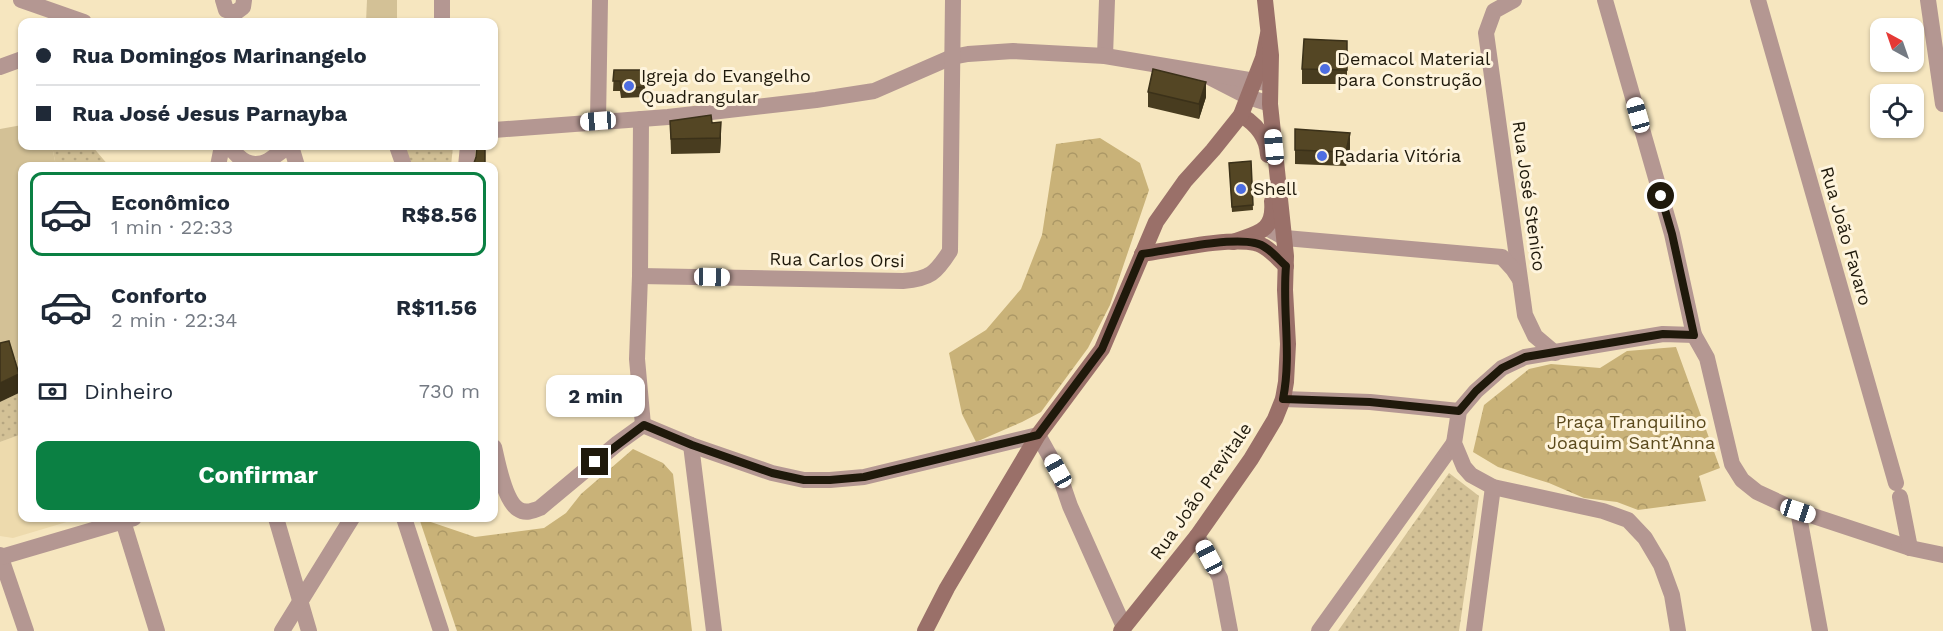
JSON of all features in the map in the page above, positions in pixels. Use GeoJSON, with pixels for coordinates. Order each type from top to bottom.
{"type":"FeatureCollection","features":[{"type":"Feature","properties":{"kind":"main road"},"geometry":{"type":"LineString","coordinates":[[1265,0],[1271,55],[1270,104],[1285,238]]}},
{"type":"Feature","properties":{"kind":"main road"},"geometry":{"type":"LineString","coordinates":[[926,631],[947,588],[1038,435],[1102,349],[1156,222],[1185,180],[1214,150],[1241,115],[1263,58],[1268,34]]}},
{"type":"Feature","properties":{"kind":"main road"},"geometry":{"type":"LineString","coordinates":[[1233,242],[1267,228],[1273,212],[1268,149],[1264,137],[1250,121],[1241,115]]}},
{"type":"Feature","properties":{"kind":"main road","name":"Rua João Previtale"},"geometry":{"type":"LineString","coordinates":[[1123,629],[1197,536],[1251,459],[1275,419],[1283,399],[1286,382],[1288,344],[1285,238]]}},
{"type":"Feature","properties":{"kind":"main road"},"geometry":{"type":"LineString","coordinates":[[1142,254],[1233,242],[1257,243],[1286,266]]}},
{"type":"Feature","properties":{"kind":"street"},"geometry":{"type":"LineString","coordinates":[[21,0],[73,18]]}},
{"type":"Feature","properties":{"kind":"street"},"geometry":{"type":"LineString","coordinates":[[442,0],[442,18]]}},
{"type":"Feature","properties":{"kind":"street"},"geometry":{"type":"LineString","coordinates":[[598,121],[600,0]]}},
{"type":"Feature","properties":{"kind":"street","name":"Rua Carlos Orsi"},"geometry":{"type":"LineString","coordinates":[[640,276],[903,281],[922,280],[938,270],[950,251],[953,0]]}},
{"type":"Feature","properties":{"kind":"street"},"geometry":{"type":"LineString","coordinates":[[1105,56],[1107,0]]}},
{"type":"Feature","properties":{"kind":"street","name":"Rua José Stenico"},"geometry":{"type":"LineString","coordinates":[[1514,0],[1494,11],[1486,33],[1525,315],[1535,336],[1555,353]]}},
{"type":"Feature","properties":{"kind":"street"},"geometry":{"type":"LineString","coordinates":[[1605,0],[1672,234],[1694,335],[1707,358],[1732,464],[1742,480],[1757,492],[1798,511],[1910,548],[1943,555]]}},
{"type":"Feature","properties":{"kind":"street","name":"Rua João Favaro"},"geometry":{"type":"LineString","coordinates":[[1758,0],[1898,490],[1910,548]]}},
{"type":"Feature","properties":{"kind":"street"},"geometry":{"type":"LineString","coordinates":[[1928,0],[1943,104]]}},
{"type":"Feature","properties":{"kind":"street"},"geometry":{"type":"LineString","coordinates":[[224,11],[235,13],[243,6]]}},
{"type":"Feature","properties":{"kind":"street"},"geometry":{"type":"LineString","coordinates":[[498,130],[641,119],[816,100],[873,91],[952,57],[1013,51],[1105,56],[1271,84]]}},
{"type":"Feature","properties":{"kind":"street"},"geometry":{"type":"LineString","coordinates":[[0,67],[18,60]]}},
{"type":"Feature","properties":{"kind":"street"},"geometry":{"type":"LineString","coordinates":[[1192,69],[1248,97],[1270,104]]}},
{"type":"Feature","properties":{"kind":"street"},"geometry":{"type":"LineString","coordinates":[[641,119],[637,359],[644,425]]}},
{"type":"Feature","properties":{"kind":"street"},"geometry":{"type":"LineString","coordinates":[[232,150],[245,162]]}},
{"type":"Feature","properties":{"kind":"street"},"geometry":{"type":"LineString","coordinates":[[269,162],[285,150]]}},
{"type":"Feature","properties":{"kind":"street"},"geometry":{"type":"LineString","coordinates":[[1267,228],[1285,238],[1502,257],[1513,269],[1522,286]]}},
{"type":"Feature","properties":{"kind":"street"},"geometry":{"type":"LineString","coordinates":[[1319,631],[1454,443],[1459,411],[1476,391],[1502,368],[1525,357],[1663,334],[1694,335]]}},
{"type":"Feature","properties":{"kind":"street"},"geometry":{"type":"LineString","coordinates":[[1283,399],[1381,403],[1459,411]]}},
{"type":"Feature","properties":{"kind":"street"},"geometry":{"type":"LineString","coordinates":[[644,425],[692,445],[772,473],[804,480],[864,477],[1038,435],[1058,471],[1070,506],[1123,629]]}},
{"type":"Feature","properties":{"kind":"street"},"geometry":{"type":"LineString","coordinates":[[498,461],[509,500],[519,510],[529,512],[540,508],[618,443],[644,425]]}},
{"type":"Feature","properties":{"kind":"street"},"geometry":{"type":"LineString","coordinates":[[1454,443],[1464,467],[1471,475],[1493,487],[1603,511],[1628,520],[1645,538],[1661,565],[1672,595],[1678,631]]}},
{"type":"Feature","properties":{"kind":"street"},"geometry":{"type":"LineString","coordinates":[[692,445],[714,631]]}},
{"type":"Feature","properties":{"kind":"street"},"geometry":{"type":"LineString","coordinates":[[1474,631],[1493,487]]}},
{"type":"Feature","properties":{"kind":"street"},"geometry":{"type":"LineString","coordinates":[[1798,511],[1820,631]]}},
{"type":"Feature","properties":{"kind":"street"},"geometry":{"type":"LineString","coordinates":[[27,631],[0,556],[119,522]]}},
{"type":"Feature","properties":{"kind":"street"},"geometry":{"type":"LineString","coordinates":[[130,522],[157,631]]}},
{"type":"Feature","properties":{"kind":"street"},"geometry":{"type":"LineString","coordinates":[[277,522],[309,631]]}},
{"type":"Feature","properties":{"kind":"street"},"geometry":{"type":"LineString","coordinates":[[282,631],[350,522]]}},
{"type":"Feature","properties":{"kind":"street"},"geometry":{"type":"LineString","coordinates":[[405,522],[441,631]]}},
{"type":"Feature","properties":{"kind":"street"},"geometry":{"type":"LineString","coordinates":[[1197,536],[1220,578],[1230,631]]}},
{"type":"Feature","properties":{"kind":"shaded area"},"geometry":{"type":"Polygon","coordinates":[[[367,0],[397,0],[397,18],[366,18],[367,0]]]}},
{"type":"Feature","properties":{"kind":"shaded area"},"geometry":{"type":"Polygon","coordinates":[[[18,126],[18,150],[53,150],[55,162],[18,162],[18,359],[0,362],[0,129],[18,126]]]}},
{"type":"Feature","properties":{"kind":"shaded area"},"geometry":{"type":"Polygon","coordinates":[[[53,150],[95,150],[106,162],[55,162],[53,150]]]}},
{"type":"Feature","properties":{"kind":"shaded area"},"geometry":{"type":"Polygon","coordinates":[[[405,150],[453,150],[451,162],[410,162],[405,150]]]}},
{"type":"Feature","properties":{"kind":"shaded area"},"geometry":{"type":"Polygon","coordinates":[[[18,359],[18,390],[9,361],[18,359]]]}},
{"type":"Feature","properties":{"kind":"shaded area"},"geometry":{"type":"Polygon","coordinates":[[[18,393],[18,435],[0,442],[0,402],[18,393]]]}},
{"type":"Feature","properties":{"kind":"shaded area"},"geometry":{"type":"Polygon","coordinates":[[[18,435],[18,522],[67,522],[13,538],[0,536],[0,442],[18,435]]]}},
{"type":"Feature","properties":{"kind":"shaded area"},"geometry":{"type":"Polygon","coordinates":[[[1449,473],[1479,496],[1459,631],[1338,631],[1449,473]]]}},
{"type":"Feature","properties":{"kind":"green space"},"geometry":{"type":"Polygon","coordinates":[[[1100,138],[1140,163],[1149,190],[1110,305],[1088,348],[1041,412],[976,442],[962,414],[949,353],[986,330],[1021,289],[1042,235],[1056,144],[1100,138]]]}},
{"type":"Feature","properties":{"kind":"green space","name":"Praça Tranquilino Joaquim Sant’Anna"},"geometry":{"type":"Polygon","coordinates":[[[1676,347],[1720,468],[1699,476],[1706,501],[1638,510],[1617,502],[1584,498],[1549,483],[1498,467],[1473,452],[1484,405],[1529,369],[1551,364],[1600,368],[1627,351],[1676,347]]]}},
{"type":"Feature","properties":{"kind":"green space"},"geometry":{"type":"Polygon","coordinates":[[[633,449],[663,463],[673,474],[692,631],[457,631],[420,522],[431,522],[475,537],[544,528],[566,513],[581,494],[633,449]]]}},
{"type":"Feature","properties":{"kind":"building"},"geometry":{"type":"Polygon","coordinates":[[[1304,39],[1347,41],[1347,70],[1302,69],[1304,39]]]}},
{"type":"Feature","properties":{"kind":"building"},"geometry":{"type":"Polygon","coordinates":[[[1153,69],[1206,82],[1199,104],[1148,92],[1153,69]]]}},
{"type":"Feature","properties":{"kind":"building"},"geometry":{"type":"Polygon","coordinates":[[[614,70],[646,70],[644,87],[621,88],[620,81],[613,81],[614,70]]]}},
{"type":"Feature","properties":{"kind":"building"},"geometry":{"type":"Polygon","coordinates":[[[711,115],[712,123],[721,122],[720,138],[671,139],[670,121],[711,115]]]}},
{"type":"Feature","properties":{"kind":"building"},"geometry":{"type":"Polygon","coordinates":[[[1295,129],[1350,133],[1346,152],[1295,150],[1295,129]]]}},
{"type":"Feature","properties":{"kind":"building"},"geometry":{"type":"Polygon","coordinates":[[[477,150],[485,150],[485,162],[474,162],[477,150]]]}},
{"type":"Feature","properties":{"kind":"building","name":"Shell"},"geometry":{"type":"Polygon","coordinates":[[[1251,161],[1253,205],[1232,207],[1229,163],[1251,161]]]}},
{"type":"Feature","properties":{"kind":"building"},"geometry":{"type":"Polygon","coordinates":[[[9,341],[18,374],[0,383],[0,343],[9,341]]]}},
{"type":"Feature","properties":{"kind":"place","name":"Demacol Material para Construção"},"geometry":{"type":"Point","coordinates":[1325,69]}},
{"type":"Feature","properties":{"kind":"place","name":"Igreja do Evangelho Quadrangular"},"geometry":{"type":"Point","coordinates":[629,86]}},
{"type":"Feature","properties":{"kind":"place","name":"Padaria Vitória"},"geometry":{"type":"Point","coordinates":[1322,156]}},
{"type":"Feature","properties":{"kind":"place","name":"Shell"},"geometry":{"type":"Point","coordinates":[1241,189]}},
{"type":"Feature","properties":{"kind":"route"},"geometry":{"type":"LineString","coordinates":[[595,462],[644,425],[692,445],[772,473],[804,480],[864,477],[1038,435],[1102,349],[1142,254],[1233,242],[1257,243],[1286,266],[1288,344],[1283,399],[1370,402],[1459,411],[1476,391],[1502,368],[1525,357],[1663,334],[1694,335],[1672,234],[1661,196]]}}]}
